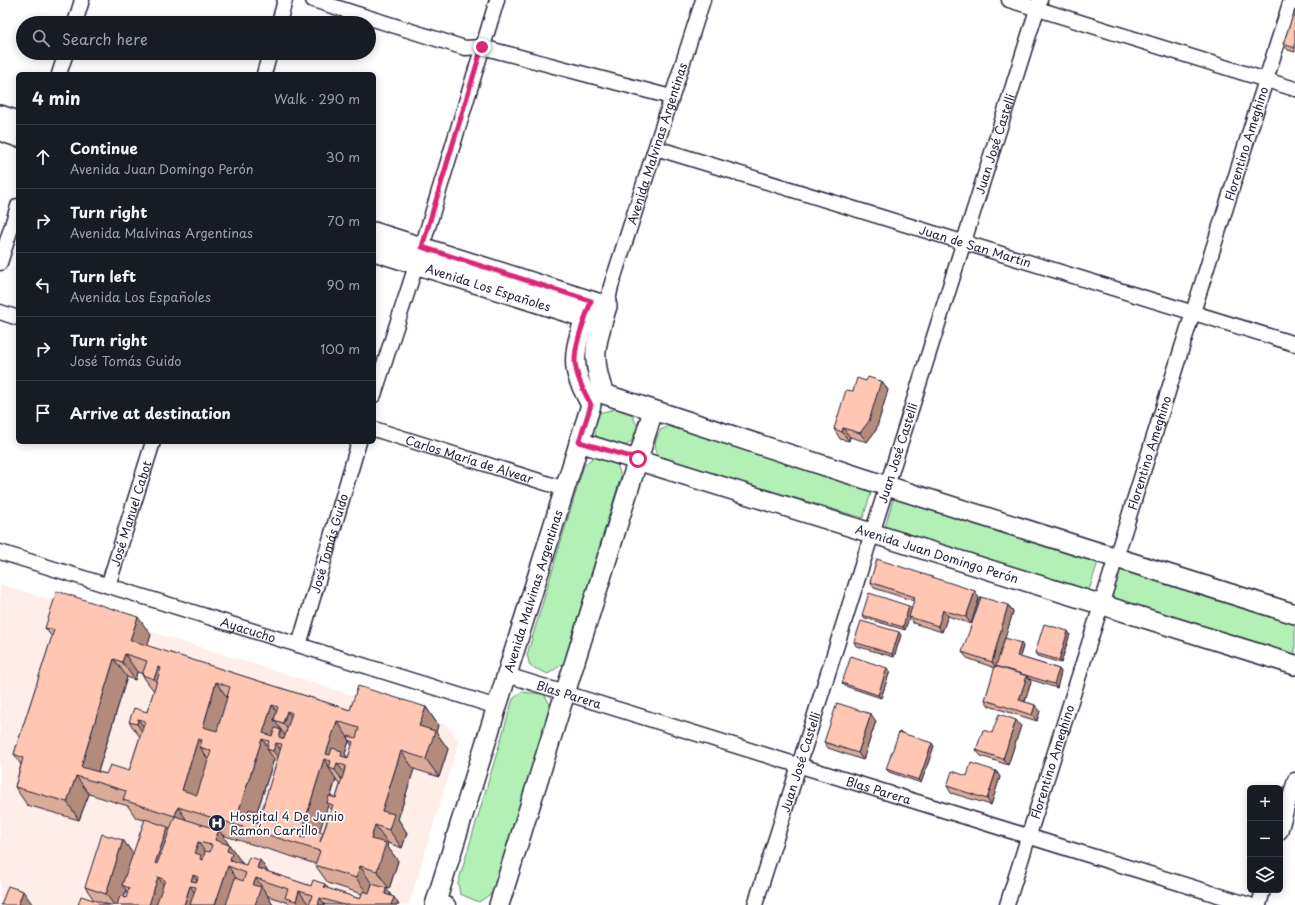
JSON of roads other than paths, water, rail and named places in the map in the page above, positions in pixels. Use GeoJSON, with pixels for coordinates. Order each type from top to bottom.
{"type":"FeatureCollection","features":[{"type":"Feature","properties":{"kind":"main road"},"geometry":{"type":"LineString","coordinates":[[0,115],[16,120]]}},
{"type":"Feature","properties":{"kind":"main road"},"geometry":{"type":"LineString","coordinates":[[0,132],[16,136]]}},
{"type":"Feature","properties":{"kind":"main road","name":"Avenida Los Españoles"},"geometry":{"type":"LineString","coordinates":[[376,233],[422,247],[597,312]]}},
{"type":"Feature","properties":{"kind":"main road","name":"Avenida Los Españoles"},"geometry":{"type":"LineString","coordinates":[[376,252],[416,265],[597,312]]}},
{"type":"Feature","properties":{"kind":"main road","name":"Avenida Malvinas Argentinas"},"geometry":{"type":"LineString","coordinates":[[597,312],[595,360],[598,377],[604,394],[653,411]]}},
{"type":"Feature","properties":{"kind":"main road","name":"Avenida Malvinas Argentinas"},"geometry":{"type":"LineString","coordinates":[[440,904],[497,707],[591,405],[578,379],[575,361],[578,343],[597,312]]}},
{"type":"Feature","properties":{"kind":"main road"},"geometry":{"type":"LineString","coordinates":[[499,905],[653,411],[1295,614]]}},
{"type":"Feature","properties":{"kind":"main road","name":"Avenida Juan Domingo Perón"},"geometry":{"type":"LineString","coordinates":[[579,442],[638,459],[1295,665]]}},
{"type":"Feature","properties":{"kind":"street"},"geometry":{"type":"LineString","coordinates":[[77,16],[82,0]]}},
{"type":"Feature","properties":{"kind":"street"},"geometry":{"type":"LineString","coordinates":[[281,16],[285,0]]}},
{"type":"Feature","properties":{"kind":"street"},"geometry":{"type":"LineString","coordinates":[[313,0],[364,16]]}},
{"type":"Feature","properties":{"kind":"street"},"geometry":{"type":"LineString","coordinates":[[376,389],[422,247],[497,0]]}},
{"type":"Feature","properties":{"kind":"street","name":"Avenida Malvinas Argentinas"},"geometry":{"type":"LineString","coordinates":[[597,312],[611,286],[703,0]]}},
{"type":"Feature","properties":{"kind":"street"},"geometry":{"type":"LineString","coordinates":[[1009,0],[1038,4],[1295,89]]}},
{"type":"Feature","properties":{"kind":"street","name":"Florentino Ameghino"},"geometry":{"type":"LineString","coordinates":[[1006,905],[1291,0]]}},
{"type":"Feature","properties":{"kind":"street","name":"Juan José Castelli"},"geometry":{"type":"LineString","coordinates":[[755,905],[1038,4]]}},
{"type":"Feature","properties":{"kind":"street"},"geometry":{"type":"LineString","coordinates":[[376,20],[465,48],[482,47],[671,97]]}},
{"type":"Feature","properties":{"kind":"street"},"geometry":{"type":"LineString","coordinates":[[60,72],[64,60]]}},
{"type":"Feature","properties":{"kind":"street"},"geometry":{"type":"LineString","coordinates":[[265,72],[268,60]]}},
{"type":"Feature","properties":{"kind":"street","name":"Juan de San Martín"},"geometry":{"type":"LineString","coordinates":[[656,148],[964,241],[1295,344]]}},
{"type":"Feature","properties":{"kind":"street"},"geometry":{"type":"LineString","coordinates":[[0,263],[16,212]]}},
{"type":"Feature","properties":{"kind":"street"},"geometry":{"type":"LineString","coordinates":[[0,312],[16,317]]}},
{"type":"Feature","properties":{"kind":"street","name":"Carlos María de Alvear"},"geometry":{"type":"LineString","coordinates":[[376,430],[565,489]]}},
{"type":"Feature","properties":{"kind":"street","name":"José Manuel Cabot"},"geometry":{"type":"LineString","coordinates":[[108,586],[152,444]]}},
{"type":"Feature","properties":{"kind":"street","name":"José Tomás Guido"},"geometry":{"type":"LineString","coordinates":[[299,645],[358,444]]}},
{"type":"Feature","properties":{"kind":"street","name":"Ayacucho"},"geometry":{"type":"LineString","coordinates":[[0,552],[497,707]]}},
{"type":"Feature","properties":{"kind":"street","name":"Blas Parera"},"geometry":{"type":"LineString","coordinates":[[507,675],[1250,905]]}},
{"type":"Feature","properties":{"kind":"street"},"geometry":{"type":"LineString","coordinates":[[1283,822],[1295,780]]}},
{"type":"Feature","properties":{"kind":"street"},"geometry":{"type":"LineString","coordinates":[[1259,905],[1262,893]]}},
{"type":"Feature","properties":{"kind":"place","name":"Hospital 4 De Junio Ramón Carrillo"},"geometry":{"type":"Point","coordinates":[217,823]}}]}
